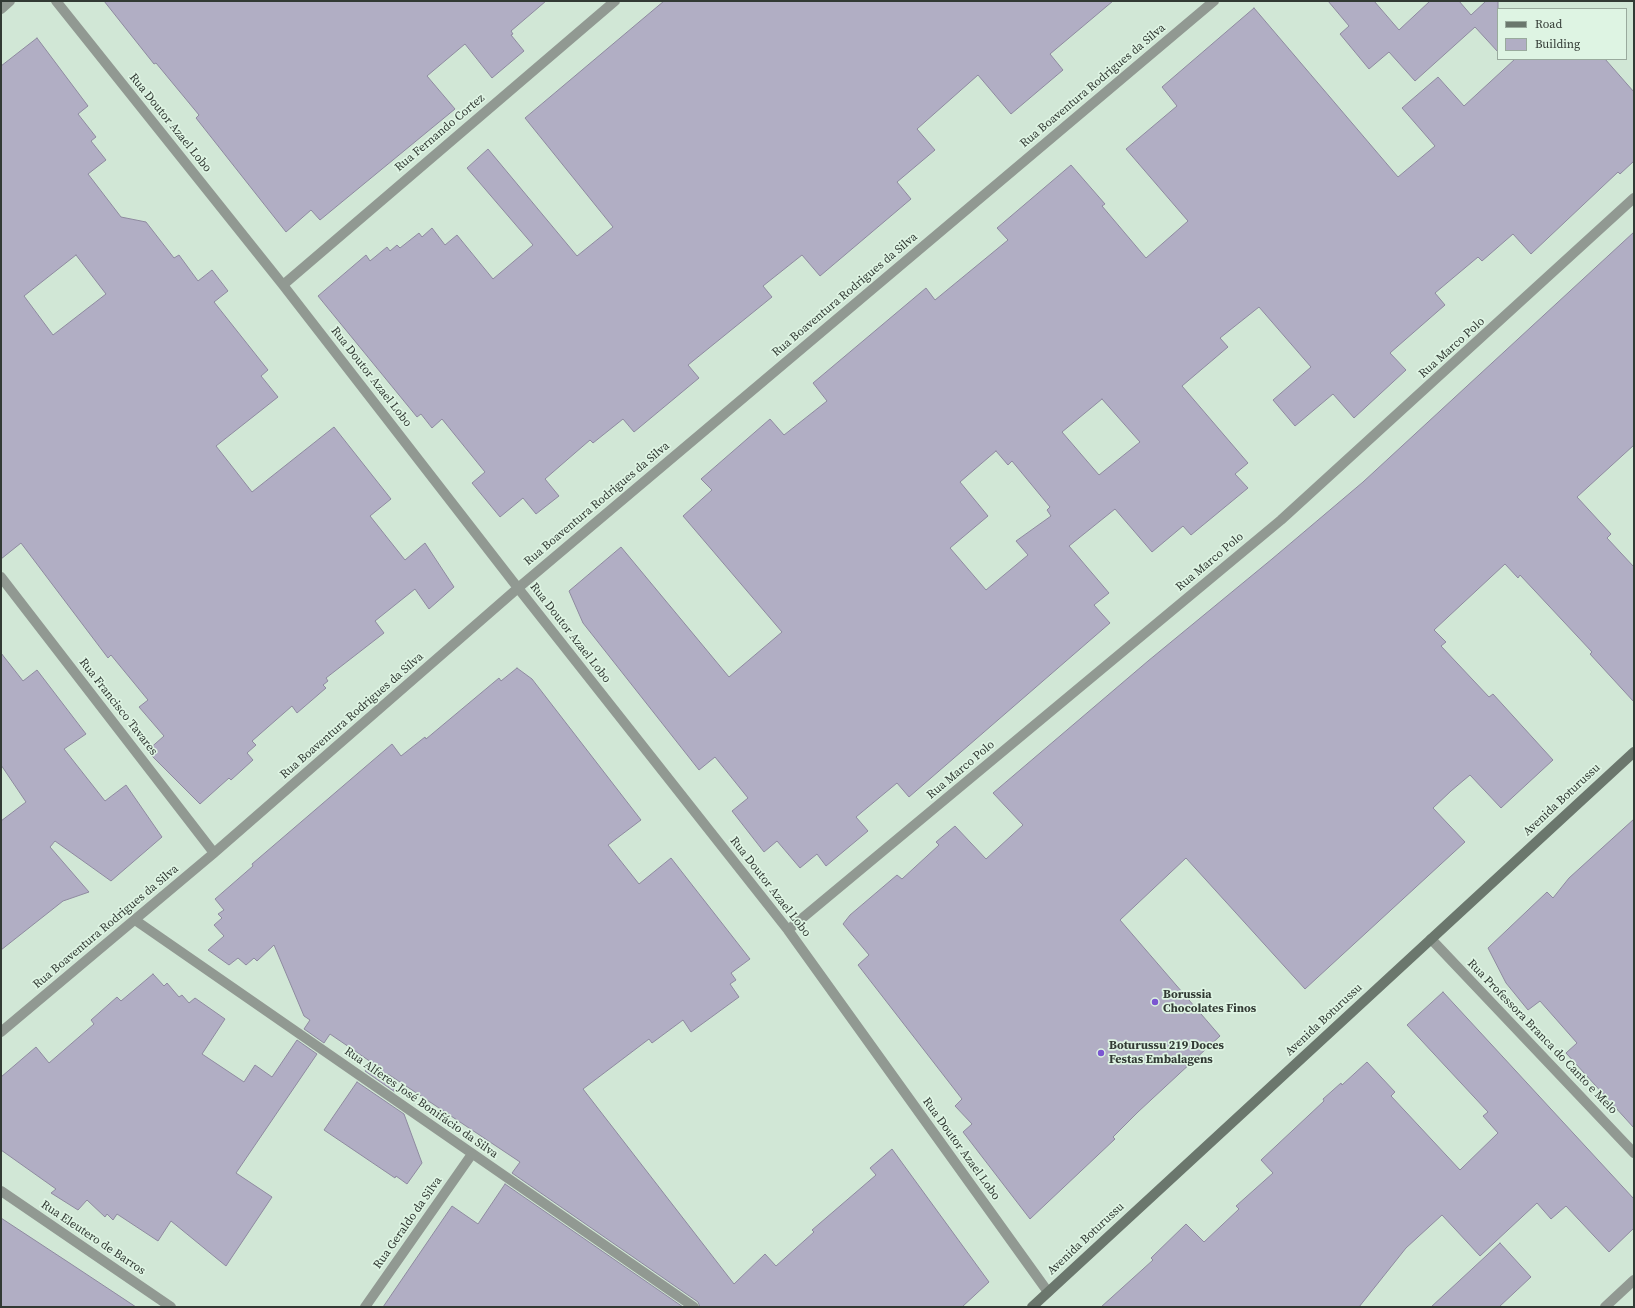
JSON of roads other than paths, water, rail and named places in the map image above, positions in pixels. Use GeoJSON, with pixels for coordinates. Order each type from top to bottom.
{"type":"FeatureCollection","features":[{"type":"Feature","properties":{"kind":"main road","name":"Avenida Boturussu"},"geometry":{"type":"LineString","coordinates":[[1032,1307],[1634,752]]}},
{"type":"Feature","properties":{"kind":"street"},"geometry":{"type":"LineString","coordinates":[[1,9],[10,1]]}},
{"type":"Feature","properties":{"kind":"street","name":"Rua Doutor Azael Lobo"},"geometry":{"type":"LineString","coordinates":[[56,1],[282,285],[518,588],[788,930],[1048,1292]]}},
{"type":"Feature","properties":{"kind":"street","name":"Rua Fernando Cortez"},"geometry":{"type":"LineString","coordinates":[[282,285],[615,1]]}},
{"type":"Feature","properties":{"kind":"street","name":"Rua Boaventura Rodrigues da Silva"},"geometry":{"type":"LineString","coordinates":[[1,1032],[214,853],[518,588],[1214,1]]}},
{"type":"Feature","properties":{"kind":"street","name":"Rua Marco Polo"},"geometry":{"type":"LineString","coordinates":[[788,930],[1281,520],[1634,198]]}},
{"type":"Feature","properties":{"kind":"street","name":"Rua Francisco Tavares"},"geometry":{"type":"LineString","coordinates":[[1,577],[214,853]]}},
{"type":"Feature","properties":{"kind":"street","name":"Rua Alferes José Bonifácio da Silva"},"geometry":{"type":"LineString","coordinates":[[135,920],[694,1307]]}},
{"type":"Feature","properties":{"kind":"street","name":"Rua Professora Branca do Canto e Melo"},"geometry":{"type":"LineString","coordinates":[[1431,939],[1634,1153]]}},
{"type":"Feature","properties":{"kind":"street","name":"Rua Geraldo da Silva"},"geometry":{"type":"LineString","coordinates":[[365,1307],[472,1154]]}},
{"type":"Feature","properties":{"kind":"street","name":"Rua Eleutero de Barros"},"geometry":{"type":"LineString","coordinates":[[1,1191],[171,1307]]}},
{"type":"Feature","properties":{"kind":"street"},"geometry":{"type":"LineString","coordinates":[[1605,1307],[1634,1280]]}},
{"type":"Feature","properties":{"kind":"place","name":"Borussia Chocolates Finos"},"geometry":{"type":"Point","coordinates":[1155,1002]}},
{"type":"Feature","properties":{"kind":"place","name":"Boturussu 219 Doces Festas Embalagens"},"geometry":{"type":"Point","coordinates":[1101,1053]}}]}
